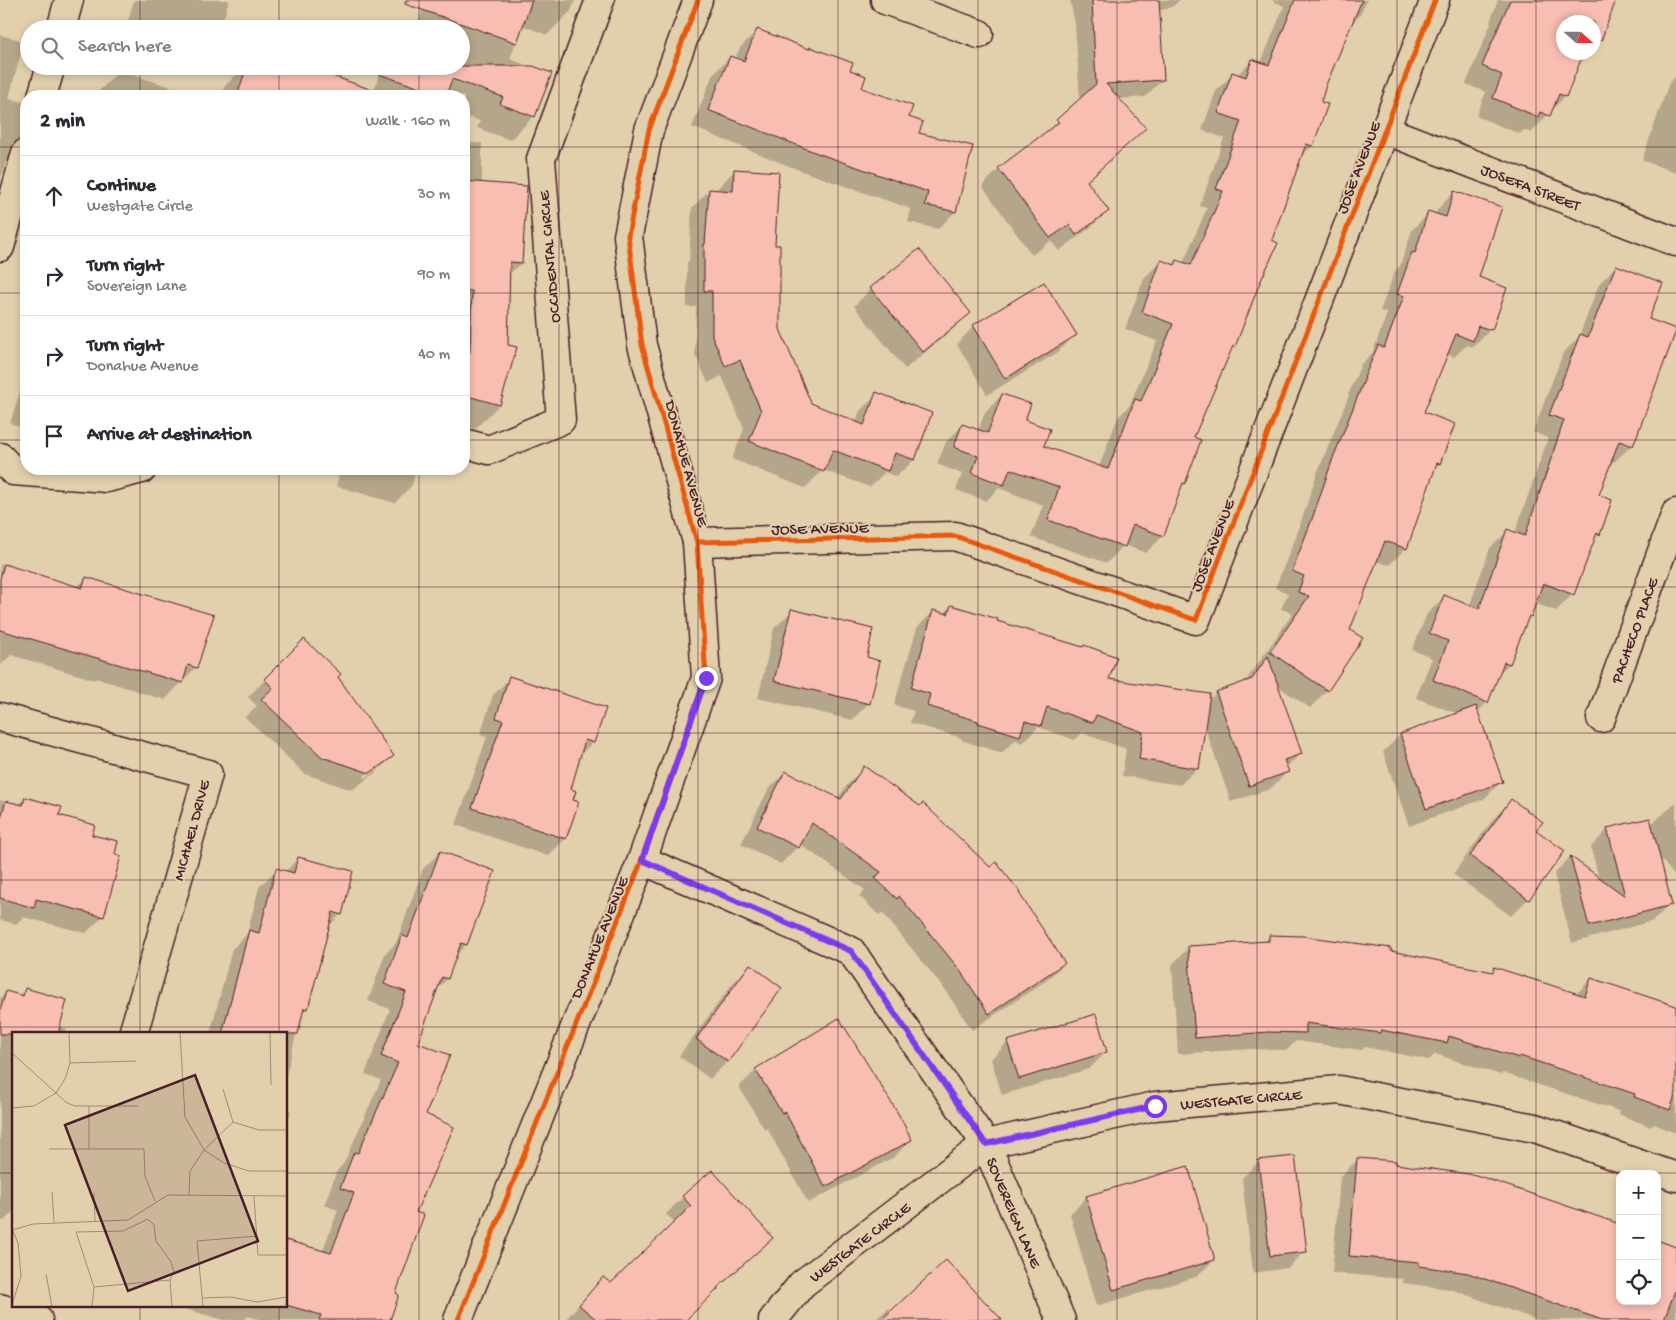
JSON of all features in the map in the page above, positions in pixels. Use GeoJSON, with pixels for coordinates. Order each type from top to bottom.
{"type":"FeatureCollection","features":[{"type":"Feature","properties":{"kind":"street"},"geometry":{"type":"LineString","coordinates":[[63,20],[69,0]]}},
{"type":"Feature","properties":{"kind":"street","name":"OCCIDENTAL CIRCLE"},"geometry":{"type":"LineString","coordinates":[[470,445],[489,450],[561,420],[540,158],[600,0]]}},
{"type":"Feature","properties":{"kind":"street","name":"DONAHUE AVENUE"},"geometry":{"type":"LineString","coordinates":[[458,1320],[642,860],[706,678],[697,542],[642,345],[628,236],[649,130],[698,0]]}},
{"type":"Feature","properties":{"kind":"street"},"geometry":{"type":"LineString","coordinates":[[885,0],[979,34]]}},
{"type":"Feature","properties":{"kind":"street","name":"JOSE AVENUE"},"geometry":{"type":"LineString","coordinates":[[697,542],[955,536],[1196,620],[1435,0]]}},
{"type":"Feature","properties":{"kind":"street"},"geometry":{"type":"LineString","coordinates":[[44,90],[48,75]]}},
{"type":"Feature","properties":{"kind":"street","name":"JOSEFA STREET"},"geometry":{"type":"LineString","coordinates":[[1385,130],[1676,242]]}},
{"type":"Feature","properties":{"kind":"street"},"geometry":{"type":"LineString","coordinates":[[0,247],[20,175]]}},
{"type":"Feature","properties":{"kind":"street"},"geometry":{"type":"LineString","coordinates":[[0,457],[12,471],[20,472]]}},
{"type":"Feature","properties":{"kind":"street"},"geometry":{"type":"LineString","coordinates":[[66,475],[107,478],[119,475]]}},
{"type":"Feature","properties":{"kind":"street","name":"PACHECO PLACE"},"geometry":{"type":"LineString","coordinates":[[1601,718],[1676,513]]}},
{"type":"Feature","properties":{"kind":"street","name":"MICHAEL DRIVE"},"geometry":{"type":"LineString","coordinates":[[0,717],[208,774],[134,1032]]}},
{"type":"Feature","properties":{"kind":"street","name":"SOVEREIGN LANE"},"geometry":{"type":"LineString","coordinates":[[642,860],[851,951],[986,1144],[1061,1320]]}},
{"type":"Feature","properties":{"kind":"street","name":"WESTGATE CIRCLE"},"geometry":{"type":"LineString","coordinates":[[773,1320],[802,1284],[986,1144],[1155,1106],[1339,1090],[1535,1128],[1676,1177]]}},
{"type":"Feature","properties":{"kind":"street"},"geometry":{"type":"LineString","coordinates":[[0,1308],[38,1320]]}},
{"type":"Feature","properties":{"kind":"building"},"geometry":{"type":"Polygon","coordinates":[[[406,0],[532,0],[517,43],[470,27],[470,20],[451,20],[405,4],[406,0]]]}},
{"type":"Feature","properties":{"kind":"building"},"geometry":{"type":"Polygon","coordinates":[[[1092,0],[1159,0],[1164,80],[1106,84],[1146,128],[1087,181],[1109,211],[1076,235],[1069,225],[1050,238],[998,168],[1059,122],[1056,120],[1096,84],[1092,0]]]}},
{"type":"Feature","properties":{"kind":"building"},"geometry":{"type":"Polygon","coordinates":[[[1295,0],[1362,0],[1326,85],[1321,102],[1328,104],[1313,146],[1306,144],[1272,240],[1278,243],[1259,285],[1235,347],[1233,346],[1194,437],[1201,440],[1164,536],[1133,525],[1125,547],[1048,520],[1059,487],[1010,469],[1004,485],[972,473],[978,456],[954,447],[962,424],[988,433],[1002,394],[1031,404],[1025,420],[1050,429],[1044,446],[1108,469],[1135,399],[1141,401],[1173,324],[1142,312],[1161,260],[1175,265],[1177,260],[1191,265],[1223,191],[1216,189],[1241,121],[1218,113],[1232,72],[1246,77],[1252,59],[1269,65],[1295,0]]]}},
{"type":"Feature","properties":{"kind":"building"},"geometry":{"type":"Polygon","coordinates":[[[1510,0],[1616,0],[1601,41],[1601,15],[1556,15],[1556,60],[1581,60],[1566,97],[1559,94],[1550,116],[1540,112],[1538,117],[1493,98],[1502,75],[1482,66],[1510,0]]]}},
{"type":"Feature","properties":{"kind":"building"},"geometry":{"type":"Polygon","coordinates":[[[757,29],[853,63],[850,70],[866,76],[862,88],[913,106],[909,117],[923,122],[919,133],[973,146],[956,212],[925,205],[928,192],[817,153],[708,110],[730,56],[744,61],[757,29]]]}},
{"type":"Feature","properties":{"kind":"building"},"geometry":{"type":"Polygon","coordinates":[[[470,66],[533,66],[552,73],[535,117],[500,104],[503,97],[452,79],[448,90],[426,90],[382,75],[470,75],[470,66]]]}},
{"type":"Feature","properties":{"kind":"building"},"geometry":{"type":"Polygon","coordinates":[[[244,75],[330,75],[372,90],[239,90],[244,75]]]}},
{"type":"Feature","properties":{"kind":"building"},"geometry":{"type":"Polygon","coordinates":[[[734,169],[779,172],[775,245],[780,245],[780,329],[811,403],[864,425],[876,392],[932,413],[915,460],[895,453],[888,471],[833,450],[824,472],[749,441],[761,411],[740,360],[725,366],[712,336],[712,291],[704,291],[704,244],[709,189],[733,191],[734,169]]]}},
{"type":"Feature","properties":{"kind":"building"},"geometry":{"type":"Polygon","coordinates":[[[470,181],[527,186],[522,263],[510,262],[508,345],[517,347],[500,405],[470,397],[472,291],[470,291],[470,181]]]}},
{"type":"Feature","properties":{"kind":"building"},"geometry":{"type":"Polygon","coordinates":[[[1454,191],[1502,207],[1479,277],[1507,288],[1492,330],[1478,326],[1473,341],[1456,334],[1424,412],[1455,424],[1440,464],[1437,463],[1407,549],[1385,541],[1350,630],[1363,638],[1328,691],[1270,652],[1309,596],[1298,592],[1304,576],[1292,571],[1364,378],[1378,345],[1384,348],[1404,296],[1397,294],[1412,252],[1415,253],[1428,211],[1446,217],[1454,191]]]}},
{"type":"Feature","properties":{"kind":"building"},"geometry":{"type":"Polygon","coordinates":[[[919,249],[971,313],[923,352],[870,288],[919,249]]]}},
{"type":"Feature","properties":{"kind":"building"},"geometry":{"type":"Polygon","coordinates":[[[1616,265],[1663,283],[1649,319],[1676,329],[1676,331],[1633,446],[1619,441],[1599,495],[1612,500],[1600,535],[1597,533],[1574,595],[1543,583],[1531,617],[1529,616],[1510,664],[1504,662],[1488,703],[1433,680],[1448,641],[1429,633],[1444,595],[1479,609],[1507,529],[1525,536],[1564,420],[1549,415],[1580,334],[1588,337],[1616,265]]]}},
{"type":"Feature","properties":{"kind":"building"},"geometry":{"type":"Polygon","coordinates":[[[1044,282],[1077,335],[1005,379],[973,325],[1044,282]]]}},
{"type":"Feature","properties":{"kind":"building"},"geometry":{"type":"Polygon","coordinates":[[[4,564],[82,588],[86,577],[214,615],[197,668],[188,665],[183,683],[0,630],[0,579],[4,564]]]}},
{"type":"Feature","properties":{"kind":"building"},"geometry":{"type":"Polygon","coordinates":[[[951,605],[1083,647],[1084,645],[1117,657],[1109,679],[1210,694],[1199,769],[1139,759],[1143,732],[1096,715],[1093,723],[1047,707],[1041,726],[1025,721],[1020,736],[927,706],[930,694],[911,688],[933,610],[948,614],[951,605]]]}},
{"type":"Feature","properties":{"kind":"building"},"geometry":{"type":"Polygon","coordinates":[[[791,609],[873,629],[867,657],[880,661],[870,704],[774,681],[791,609]]]}},
{"type":"Feature","properties":{"kind":"building"},"geometry":{"type":"Polygon","coordinates":[[[304,639],[341,674],[338,677],[394,756],[370,773],[322,757],[261,699],[273,688],[264,679],[304,639]]]}},
{"type":"Feature","properties":{"kind":"building"},"geometry":{"type":"Polygon","coordinates":[[[1268,656],[1302,754],[1284,760],[1289,772],[1249,786],[1216,692],[1252,679],[1268,656]]]}},
{"type":"Feature","properties":{"kind":"building"},"geometry":{"type":"Polygon","coordinates":[[[509,676],[606,708],[594,743],[585,740],[571,789],[576,791],[573,800],[579,802],[566,839],[472,808],[503,720],[496,718],[509,676]]]}},
{"type":"Feature","properties":{"kind":"building"},"geometry":{"type":"Polygon","coordinates":[[[1476,706],[1503,782],[1426,809],[1400,734],[1476,706]]]}},
{"type":"Feature","properties":{"kind":"building"},"geometry":{"type":"Polygon","coordinates":[[[864,766],[920,806],[923,803],[990,867],[996,862],[1020,892],[1065,963],[989,1014],[959,969],[899,896],[897,899],[875,878],[881,872],[812,823],[799,848],[757,827],[785,771],[841,799],[864,766]]]}},
{"type":"Feature","properties":{"kind":"building"},"geometry":{"type":"Polygon","coordinates":[[[25,797],[62,807],[59,815],[95,825],[92,835],[118,841],[115,854],[121,856],[104,917],[36,899],[34,908],[0,898],[0,821],[6,801],[23,805],[25,797]]]}},
{"type":"Feature","properties":{"kind":"building"},"geometry":{"type":"Polygon","coordinates":[[[1511,799],[1543,822],[1536,830],[1565,851],[1529,900],[1470,856],[1511,799]]]}},
{"type":"Feature","properties":{"kind":"building"},"geometry":{"type":"Polygon","coordinates":[[[1650,818],[1672,905],[1589,926],[1570,856],[1625,896],[1607,828],[1650,818]]]}},
{"type":"Feature","properties":{"kind":"building"},"geometry":{"type":"Polygon","coordinates":[[[440,851],[495,871],[467,945],[461,943],[448,979],[442,977],[418,1043],[450,1055],[426,1114],[454,1127],[416,1212],[424,1215],[396,1293],[399,1295],[390,1320],[319,1320],[321,1315],[288,1306],[288,1241],[331,1253],[354,1193],[340,1188],[354,1152],[358,1153],[398,1063],[381,1056],[406,992],[384,984],[402,935],[408,938],[440,851]]]}},
{"type":"Feature","properties":{"kind":"building"},"geometry":{"type":"Polygon","coordinates":[[[298,857],[353,871],[342,915],[333,912],[308,1009],[304,1008],[298,1034],[288,1034],[288,1032],[223,1032],[249,930],[259,933],[276,868],[294,873],[298,857]]]}},
{"type":"Feature","properties":{"kind":"building"},"geometry":{"type":"Polygon","coordinates":[[[1269,935],[1303,936],[1391,948],[1391,951],[1493,972],[1494,967],[1585,996],[1591,978],[1676,1006],[1676,1093],[1670,1110],[1634,1097],[1635,1094],[1520,1056],[1519,1058],[1449,1036],[1447,1043],[1381,1030],[1380,1033],[1306,1023],[1306,1033],[1268,1032],[1195,1038],[1188,946],[1269,941],[1269,935]]]}},
{"type":"Feature","properties":{"kind":"building"},"geometry":{"type":"Polygon","coordinates":[[[750,964],[782,988],[728,1062],[696,1039],[750,964]]]}},
{"type":"Feature","properties":{"kind":"building"},"geometry":{"type":"Polygon","coordinates":[[[25,988],[67,1000],[59,1032],[12,1032],[12,1034],[0,1034],[0,1011],[6,991],[23,996],[25,988]]]}},
{"type":"Feature","properties":{"kind":"building"},"geometry":{"type":"Polygon","coordinates":[[[1096,1014],[1107,1052],[1019,1079],[1007,1041],[1096,1014]]]}},
{"type":"Feature","properties":{"kind":"building"},"geometry":{"type":"Polygon","coordinates":[[[839,1018],[899,1115],[912,1140],[825,1187],[785,1112],[782,1113],[755,1069],[839,1018]]]}},
{"type":"Feature","properties":{"kind":"building"},"geometry":{"type":"Polygon","coordinates":[[[1295,1156],[1307,1252],[1270,1256],[1258,1160],[1295,1156]]]}},
{"type":"Feature","properties":{"kind":"building"},"geometry":{"type":"Polygon","coordinates":[[[1357,1158],[1396,1161],[1396,1164],[1476,1175],[1616,1223],[1616,1305],[1661,1305],[1661,1241],[1676,1247],[1676,1288],[1664,1320],[1602,1320],[1468,1273],[1419,1266],[1419,1262],[1349,1256],[1357,1158]]]}},
{"type":"Feature","properties":{"kind":"building"},"geometry":{"type":"Polygon","coordinates":[[[1188,1166],[1215,1260],[1113,1290],[1086,1196],[1188,1166]]]}},
{"type":"Feature","properties":{"kind":"building"},"geometry":{"type":"Polygon","coordinates":[[[712,1170],[773,1238],[717,1288],[686,1320],[597,1320],[579,1305],[603,1277],[611,1283],[691,1206],[682,1196],[712,1170]]]}},
{"type":"Feature","properties":{"kind":"building"},"geometry":{"type":"Polygon","coordinates":[[[946,1260],[1002,1320],[881,1320],[946,1260]]]}},
{"type":"Feature","properties":{"kind":"cycle path"},"geometry":{"type":"LineString","coordinates":[[458,1320],[642,860],[706,678],[697,542],[642,345],[628,236],[649,130],[698,0]]}},
{"type":"Feature","properties":{"kind":"cycle path"},"geometry":{"type":"LineString","coordinates":[[697,542],[955,536],[1196,620],[1435,0]]}},
{"type":"Feature","properties":{"kind":"route"},"geometry":{"type":"LineString","coordinates":[[706,678],[642,860],[851,951],[986,1144],[1155,1106]]}}]}
